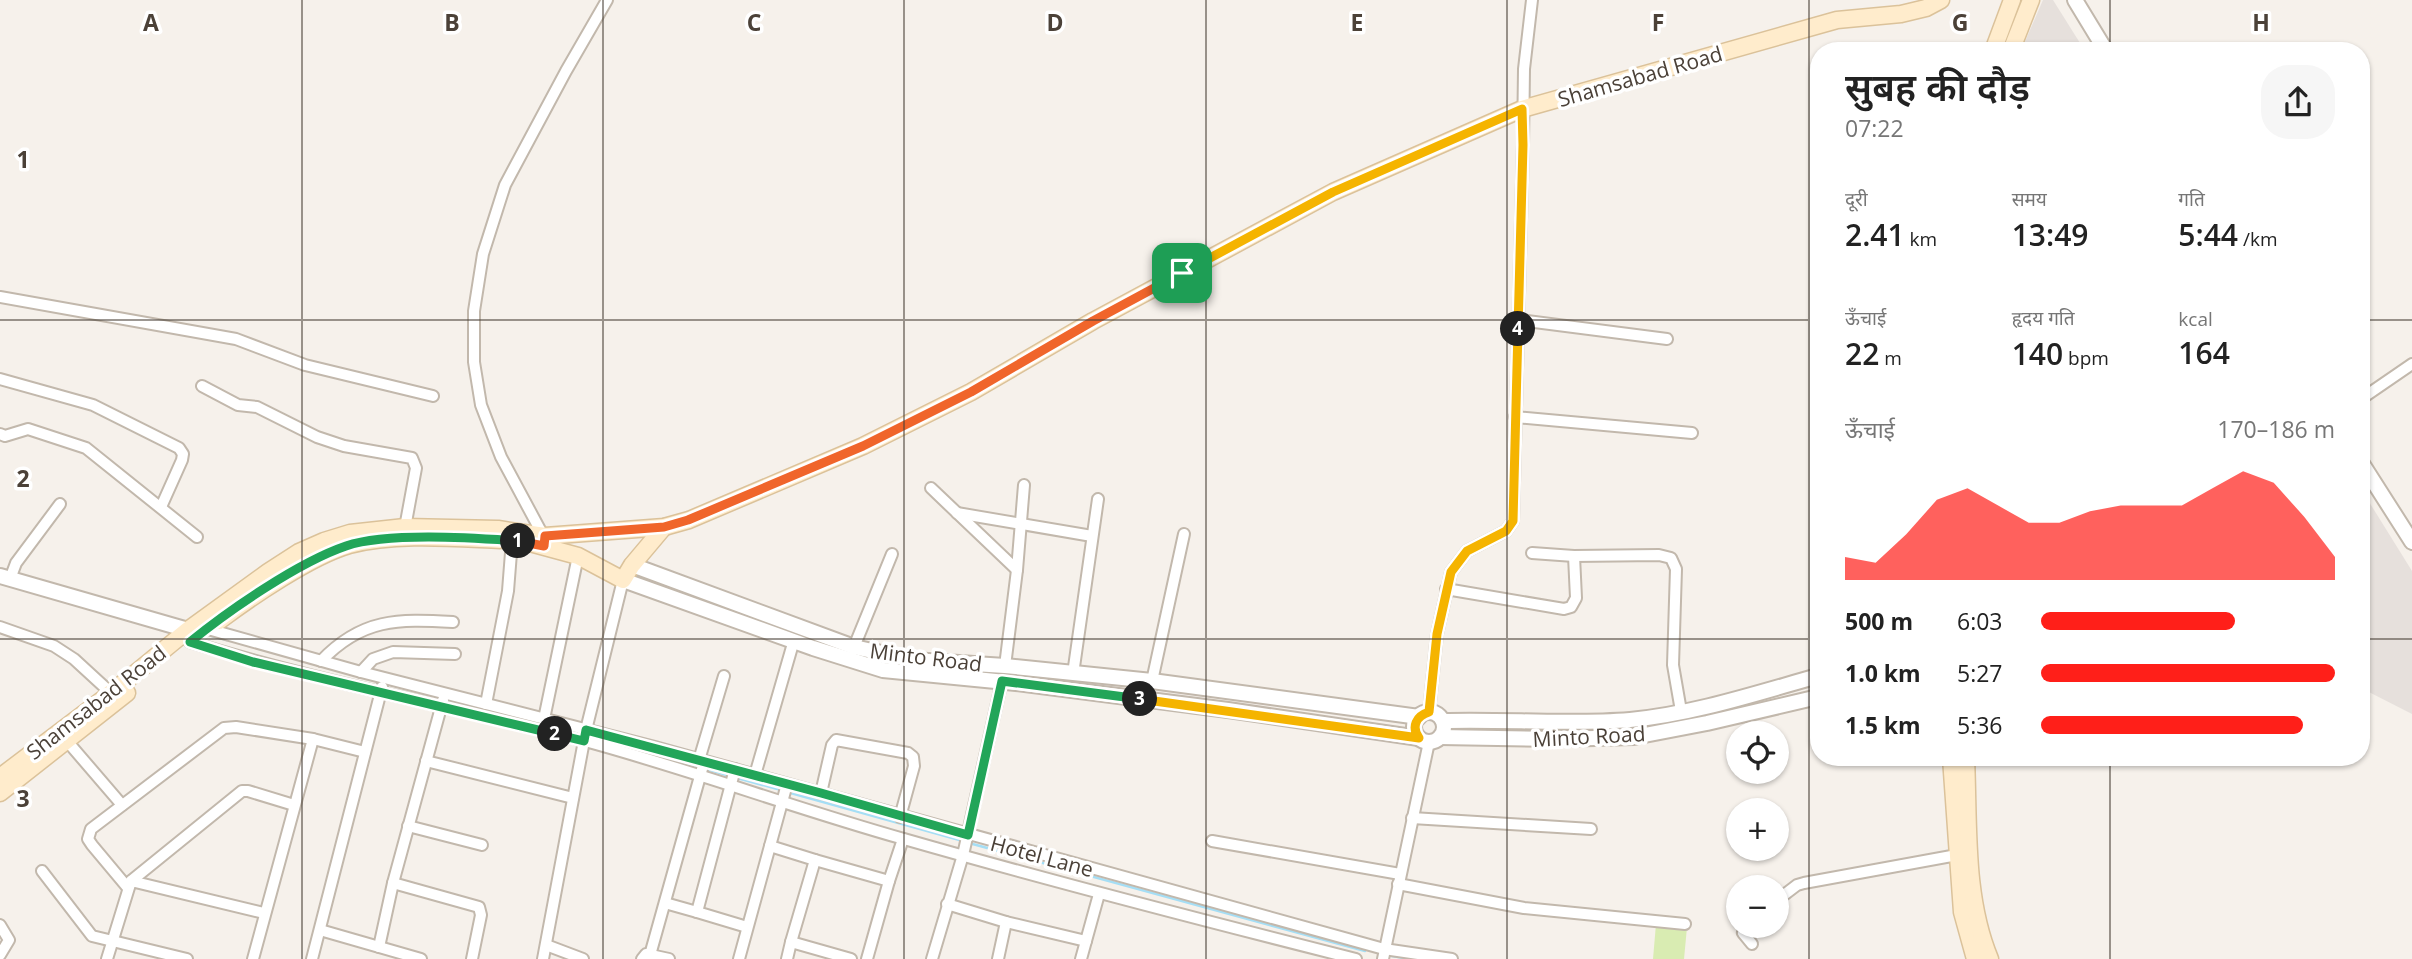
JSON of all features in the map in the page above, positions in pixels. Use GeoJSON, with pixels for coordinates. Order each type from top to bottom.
{"type":"FeatureCollection","features":[{"type":"Feature","properties":{"kind":"main road","name":"Shamsabad Road"},"geometry":{"type":"LineString","coordinates":[[0,777],[268,572],[299,552],[324,541],[350,533],[404,533],[545,541],[664,527],[701,515],[863,446],[971,392],[1093,321],[1333,192],[1522,109],[1837,20],[1901,14],[1926,8],[1941,0]]}},
{"type":"Feature","properties":{"kind":"main road"},"geometry":{"type":"LineString","coordinates":[[1996,42],[2012,0]]}},
{"type":"Feature","properties":{"kind":"main road"},"geometry":{"type":"LineString","coordinates":[[2015,42],[2031,0]]}},
{"type":"Feature","properties":{"kind":"main road","name":"Shamsabad Road"},"geometry":{"type":"LineString","coordinates":[[0,793],[67,741],[187,636],[208,629],[264,590],[328,554],[346,546],[404,533],[472,527],[545,541]]}},
{"type":"Feature","properties":{"kind":"main road"},"geometry":{"type":"LineString","coordinates":[[623,580],[664,527]]}},
{"type":"Feature","properties":{"kind":"main road","name":"Minto Road"},"geometry":{"type":"LineString","coordinates":[[545,541],[623,580]]}},
{"type":"Feature","properties":{"kind":"main road"},"geometry":{"type":"LineString","coordinates":[[1951,766],[1962,912],[1975,959]]}},
{"type":"Feature","properties":{"kind":"main road"},"geometry":{"type":"LineString","coordinates":[[1966,766],[1973,899],[1990,959]]}},
{"type":"Feature","properties":{"kind":"street"},"geometry":{"type":"LineString","coordinates":[[545,541],[501,457],[481,405],[474,362],[474,311],[483,254],[505,185],[607,0]]}},
{"type":"Feature","properties":{"kind":"street"},"geometry":{"type":"LineString","coordinates":[[1430,739],[1415,729],[1424,715],[1437,634],[1451,572],[1467,551],[1506,531],[1513,521],[1522,109],[1532,0]]}},
{"type":"Feature","properties":{"kind":"street"},"geometry":{"type":"LineString","coordinates":[[2075,0],[2101,42]]}},
{"type":"Feature","properties":{"kind":"street"},"geometry":{"type":"LineString","coordinates":[[0,297],[236,339],[294,362],[433,396]]}},
{"type":"Feature","properties":{"kind":"street"},"geometry":{"type":"LineString","coordinates":[[1519,320],[1667,339]]}},
{"type":"Feature","properties":{"kind":"street"},"geometry":{"type":"LineString","coordinates":[[2370,393],[2412,364]]}},
{"type":"Feature","properties":{"kind":"street"},"geometry":{"type":"LineString","coordinates":[[0,379],[93,405],[179,448],[183,454],[182,460],[161,507]]}},
{"type":"Feature","properties":{"kind":"street"},"geometry":{"type":"LineString","coordinates":[[202,386],[238,405],[257,407],[317,438],[344,446],[412,458],[415,468],[404,533]]}},
{"type":"Feature","properties":{"kind":"street"},"geometry":{"type":"LineString","coordinates":[[1515,416],[1692,433]]}},
{"type":"Feature","properties":{"kind":"street"},"geometry":{"type":"LineString","coordinates":[[0,434],[5,436],[28,429],[77,444],[93,453],[197,537]]}},
{"type":"Feature","properties":{"kind":"street"},"geometry":{"type":"LineString","coordinates":[[2370,476],[2412,541]]}},
{"type":"Feature","properties":{"kind":"street"},"geometry":{"type":"LineString","coordinates":[[1005,666],[1024,485]]}},
{"type":"Feature","properties":{"kind":"street"},"geometry":{"type":"LineString","coordinates":[[931,488],[1017,570]]}},
{"type":"Feature","properties":{"kind":"street"},"geometry":{"type":"LineString","coordinates":[[1073,674],[1098,499]]}},
{"type":"Feature","properties":{"kind":"street"},"geometry":{"type":"LineString","coordinates":[[60,504],[5,577],[187,636],[253,662],[382,686],[585,736],[903,839],[1099,894],[1356,959]]}},
{"type":"Feature","properties":{"kind":"street"},"geometry":{"type":"LineString","coordinates":[[957,513],[1092,537]]}},
{"type":"Feature","properties":{"kind":"street"},"geometry":{"type":"LineString","coordinates":[[1152,681],[1184,534]]}},
{"type":"Feature","properties":{"kind":"street"},"geometry":{"type":"LineString","coordinates":[[486,704],[509,591],[512,540]]}},
{"type":"Feature","properties":{"kind":"street"},"geometry":{"type":"LineString","coordinates":[[1532,553],[1574,556],[1659,555],[1675,562],[1673,665],[1681,711]]}},
{"type":"Feature","properties":{"kind":"street"},"geometry":{"type":"LineString","coordinates":[[854,647],[892,554]]}},
{"type":"Feature","properties":{"kind":"street"},"geometry":{"type":"LineString","coordinates":[[544,719],[578,556]]}},
{"type":"Feature","properties":{"kind":"street"},"geometry":{"type":"LineString","coordinates":[[1446,589],[1564,609],[1571,607],[1576,598],[1574,556]]}},
{"type":"Feature","properties":{"kind":"street","name":"Minto Road"},"geometry":{"type":"LineString","coordinates":[[632,565],[854,647],[913,660],[1152,681],[1424,715]]}},
{"type":"Feature","properties":{"kind":"street"},"geometry":{"type":"LineString","coordinates":[[543,959],[585,736],[623,580]]}},
{"type":"Feature","properties":{"kind":"street","name":"Minto Road"},"geometry":{"type":"LineString","coordinates":[[623,580],[883,670],[1002,681],[1430,739],[1634,737],[1810,698]]}},
{"type":"Feature","properties":{"kind":"street"},"geometry":{"type":"LineString","coordinates":[[321,661],[336,645],[355,633],[380,624],[453,622]]}},
{"type":"Feature","properties":{"kind":"street"},"geometry":{"type":"LineString","coordinates":[[0,626],[54,646],[74,659],[111,693]]}},
{"type":"Feature","properties":{"kind":"street"},"geometry":{"type":"LineString","coordinates":[[208,629],[361,672],[382,686]]}},
{"type":"Feature","properties":{"kind":"street"},"geometry":{"type":"LineString","coordinates":[[755,775],[793,640]]}},
{"type":"Feature","properties":{"kind":"street"},"geometry":{"type":"LineString","coordinates":[[361,672],[373,659],[393,652],[455,654]]}},
{"type":"Feature","properties":{"kind":"street"},"geometry":{"type":"LineString","coordinates":[[669,959],[646,957],[665,902],[701,774],[702,760],[724,677]]}},
{"type":"Feature","properties":{"kind":"street","name":"Minto Road"},"geometry":{"type":"LineString","coordinates":[[1443,721],[1606,722],[1645,718],[1810,678]]}},
{"type":"Feature","properties":{"kind":"street"},"geometry":{"type":"LineString","coordinates":[[932,959],[963,855],[1002,681]]}},
{"type":"Feature","properties":{"kind":"street"},"geometry":{"type":"LineString","coordinates":[[312,959],[382,686]]}},
{"type":"Feature","properties":{"kind":"street"},"geometry":{"type":"LineString","coordinates":[[1781,687],[1786,705]]}},
{"type":"Feature","properties":{"kind":"street"},"geometry":{"type":"LineString","coordinates":[[379,947],[393,883],[443,701]]}},
{"type":"Feature","properties":{"kind":"street","name":"Hotel Lane"},"geometry":{"type":"LineString","coordinates":[[443,701],[486,704],[544,719],[585,736],[702,760],[1384,954],[1452,959]]}},
{"type":"Feature","properties":{"kind":"street"},"geometry":{"type":"LineString","coordinates":[[1384,954],[1430,739],[1444,727],[1443,721],[1435,713],[1424,715]]}},
{"type":"Feature","properties":{"kind":"street"},"geometry":{"type":"LineString","coordinates":[[264,913],[129,884],[88,839],[91,828],[223,728],[236,727],[313,739],[365,752]]}},
{"type":"Feature","properties":{"kind":"street"},"geometry":{"type":"LineString","coordinates":[[253,959],[313,739]]}},
{"type":"Feature","properties":{"kind":"street"},"geometry":{"type":"LineString","coordinates":[[821,793],[832,745],[836,740],[908,753],[914,757],[914,766],[901,817]]}},
{"type":"Feature","properties":{"kind":"street"},"geometry":{"type":"LineString","coordinates":[[67,741],[122,805]]}},
{"type":"Feature","properties":{"kind":"street"},"geometry":{"type":"LineString","coordinates":[[426,761],[573,798]]}},
{"type":"Feature","properties":{"kind":"street"},"geometry":{"type":"LineString","coordinates":[[697,912],[735,769]]}},
{"type":"Feature","properties":{"kind":"street"},"geometry":{"type":"LineString","coordinates":[[738,959],[787,784]]}},
{"type":"Feature","properties":{"kind":"street"},"geometry":{"type":"LineString","coordinates":[[107,959],[129,884],[242,791],[294,805]]}},
{"type":"Feature","properties":{"kind":"street"},"geometry":{"type":"LineString","coordinates":[[1412,818],[1591,829]]}},
{"type":"Feature","properties":{"kind":"street"},"geometry":{"type":"LineString","coordinates":[[408,826],[482,845]]}},
{"type":"Feature","properties":{"kind":"street"},"geometry":{"type":"LineString","coordinates":[[867,959],[903,839]]}},
{"type":"Feature","properties":{"kind":"street"},"geometry":{"type":"LineString","coordinates":[[1212,841],[1399,879],[1524,908],[1685,924]]}},
{"type":"Feature","properties":{"kind":"street"},"geometry":{"type":"LineString","coordinates":[[770,846],[889,881]]}},
{"type":"Feature","properties":{"kind":"street"},"geometry":{"type":"LineString","coordinates":[[1789,891],[1804,883],[1957,855]]}},
{"type":"Feature","properties":{"kind":"street"},"geometry":{"type":"LineString","coordinates":[[787,959],[815,860]]}},
{"type":"Feature","properties":{"kind":"street"},"geometry":{"type":"LineString","coordinates":[[42,871],[89,933],[187,959]]}},
{"type":"Feature","properties":{"kind":"street"},"geometry":{"type":"LineString","coordinates":[[393,883],[479,906],[481,915],[472,959]]}},
{"type":"Feature","properties":{"kind":"street"},"geometry":{"type":"LineString","coordinates":[[1081,959],[1099,894]]}},
{"type":"Feature","properties":{"kind":"street"},"geometry":{"type":"LineString","coordinates":[[665,902],[747,927]]}},
{"type":"Feature","properties":{"kind":"street"},"geometry":{"type":"LineString","coordinates":[[947,904],[1006,922],[1086,941]]}},
{"type":"Feature","properties":{"kind":"street"},"geometry":{"type":"LineString","coordinates":[[998,959],[1006,922]]}},
{"type":"Feature","properties":{"kind":"street"},"geometry":{"type":"LineString","coordinates":[[0,925],[9,942],[0,955]]}},
{"type":"Feature","properties":{"kind":"street"},"geometry":{"type":"LineString","coordinates":[[320,930],[421,959]]}},
{"type":"Feature","properties":{"kind":"street"},"geometry":{"type":"LineString","coordinates":[[1747,938],[1752,944]]}},
{"type":"Feature","properties":{"kind":"street"},"geometry":{"type":"LineString","coordinates":[[791,942],[851,959]]}},
{"type":"Feature","properties":{"kind":"street"},"geometry":{"type":"LineString","coordinates":[[546,945],[583,959]]}},
{"type":"Feature","properties":{"kind":"shaded area"},"geometry":{"type":"Polygon","coordinates":[[[2043,0],[2053,0],[2079,42],[2025,42],[2043,0]]]}},
{"type":"Feature","properties":{"kind":"shaded area"},"geometry":{"type":"Polygon","coordinates":[[[2370,503],[2412,571],[2412,714],[2370,693],[2370,503]]]}},
{"type":"Feature","properties":{"kind":"green space"},"geometry":{"type":"Polygon","coordinates":[[[1656,924],[1687,927],[1684,959],[1653,959],[1656,924]]]}},
{"type":"Feature","properties":{"kind":"waterway"},"geometry":{"type":"LineString","coordinates":[[212,636],[227,640]]}},
{"type":"Feature","properties":{"kind":"waterway"},"geometry":{"type":"LineString","coordinates":[[548,725],[582,734]]}},
{"type":"Feature","properties":{"kind":"waterway"},"geometry":{"type":"LineString","coordinates":[[589,736],[700,767]]}},
{"type":"Feature","properties":{"kind":"waterway"},"geometry":{"type":"LineString","coordinates":[[707,769],[730,776]]}},
{"type":"Feature","properties":{"kind":"waterway"},"geometry":{"type":"LineString","coordinates":[[737,778],[781,790]]}},
{"type":"Feature","properties":{"kind":"waterway"},"geometry":{"type":"LineString","coordinates":[[787,792],[963,841]]}},
{"type":"Feature","properties":{"kind":"waterway"},"geometry":{"type":"LineString","coordinates":[[969,843],[1365,951]]}},
{"type":"Feature","properties":{"kind":"waterway"},"geometry":{"type":"LineString","coordinates":[[1392,956],[1410,959]]}},
{"type":"Feature","properties":{"kind":"route"},"geometry":{"type":"LineString","coordinates":[[1522,109],[1513,521],[1506,531],[1467,551],[1451,572],[1437,634],[1429,712],[1419,717],[1416,722],[1415,729],[1419,738],[1002,681],[968,835],[655,747],[586,730],[584,741],[253,662],[190,642],[264,590],[346,546],[388,540],[499,539],[544,546],[545,536],[664,527],[688,520],[863,446],[971,392],[1182,273],[1333,192],[1522,109]]}}]}
